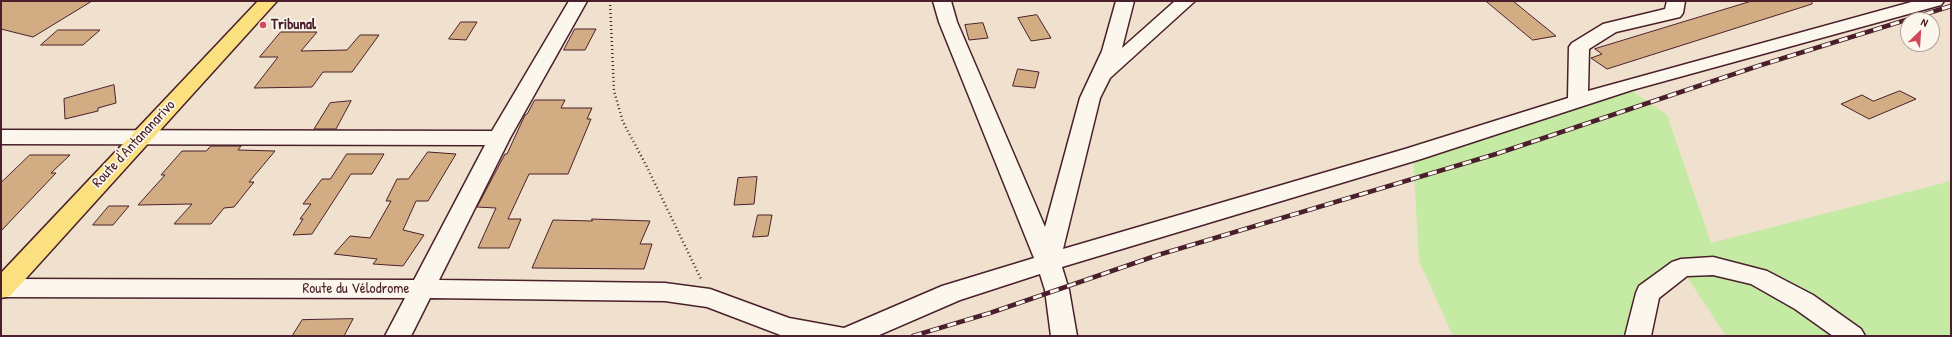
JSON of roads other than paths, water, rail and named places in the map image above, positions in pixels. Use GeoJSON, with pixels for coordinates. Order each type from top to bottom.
{"type":"FeatureCollection","features":[{"type":"Feature","properties":{"kind":"main road","name":"Route d'Antananarivo"},"geometry":{"type":"LineString","coordinates":[[1,289],[140,137],[268,1]]}},
{"type":"Feature","properties":{"kind":"street"},"geometry":{"type":"LineString","coordinates":[[398,336],[499,138],[565,26],[578,1]]}},
{"type":"Feature","properties":{"kind":"street"},"geometry":{"type":"LineString","coordinates":[[942,1],[948,22],[1048,262],[1057,290],[1064,336]]}},
{"type":"Feature","properties":{"kind":"street"},"geometry":{"type":"LineString","coordinates":[[1048,262],[1090,98],[1102,77],[1118,37],[1125,1]]}},
{"type":"Feature","properties":{"kind":"street"},"geometry":{"type":"LineString","coordinates":[[1102,77],[1186,1]]}},
{"type":"Feature","properties":{"kind":"street"},"geometry":{"type":"LineString","coordinates":[[1578,101],[1579,47],[1610,28],[1674,13],[1676,1]]}},
{"type":"Feature","properties":{"kind":"street"},"geometry":{"type":"LineString","coordinates":[[852,336],[951,293],[1048,262],[1413,154],[1632,84],[1935,1]]}},
{"type":"Feature","properties":{"kind":"street"},"geometry":{"type":"LineString","coordinates":[[1,137],[499,138]]}},
{"type":"Feature","properties":{"kind":"street"},"geometry":{"type":"LineString","coordinates":[[1638,336],[1648,293],[1681,268],[1713,266],[1758,277],[1804,302],[1852,336]]}},
{"type":"Feature","properties":{"kind":"street","name":"Route du Vélodrome"},"geometry":{"type":"LineString","coordinates":[[1,289],[423,289],[665,292],[710,298],[800,333],[836,336]]}},
{"type":"Feature","properties":{"kind":"railway"},"geometry":{"type":"LineString","coordinates":[[913,336],[990,313],[1158,255],[1496,154],[1758,66],[1951,6]]}},
{"type":"Feature","properties":{"kind":"place","name":"Tribunal"},"geometry":{"type":"Point","coordinates":[263,25]}}]}
